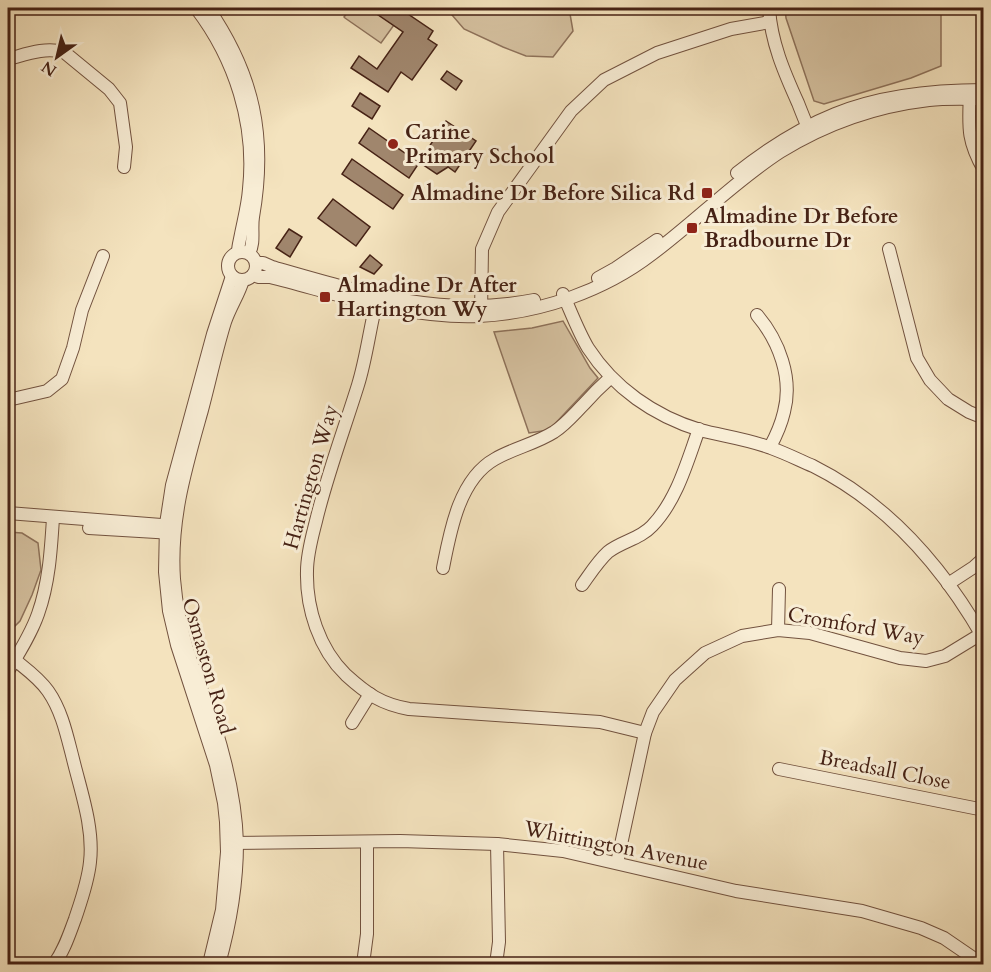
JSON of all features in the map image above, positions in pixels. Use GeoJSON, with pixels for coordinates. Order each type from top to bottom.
{"type":"FeatureCollection","features":[{"type":"Feature","properties":{"kind":"street","name":"Osmaston Road"},"geometry":{"type":"LineString","coordinates":[[196,8],[210,26],[227,58],[236,79],[246,121],[250,146],[250,187],[245,266]]}},
{"type":"Feature","properties":{"kind":"street","name":"Osmaston Road"},"geometry":{"type":"LineString","coordinates":[[208,8],[232,46],[248,86],[257,126],[259,152],[259,183],[252,229],[253,246],[245,266],[227,295],[216,323],[172,485],[170,529],[174,580],[183,631],[222,750],[235,818],[222,910],[209,964]]}},
{"type":"Feature","properties":{"kind":"street"},"geometry":{"type":"LineString","coordinates":[[769,8],[770,22],[781,65],[809,131]]}},
{"type":"Feature","properties":{"kind":"street"},"geometry":{"type":"LineString","coordinates":[[481,311],[482,249],[498,212],[571,111],[604,80],[657,53],[731,29],[770,22]]}},
{"type":"Feature","properties":{"kind":"street"},"geometry":{"type":"LineString","coordinates":[[8,59],[45,50],[64,52],[109,88],[120,103],[126,147],[124,167]]}},
{"type":"Feature","properties":{"kind":"street"},"geometry":{"type":"LineString","coordinates":[[245,266],[259,277],[270,277],[377,300],[481,311],[564,296],[616,268],[648,247],[750,162],[809,131],[834,114],[881,100],[921,93],[970,94],[984,90]]}},
{"type":"Feature","properties":{"kind":"street"},"geometry":{"type":"LineString","coordinates":[[970,94],[984,99]]}},
{"type":"Feature","properties":{"kind":"street"},"geometry":{"type":"LineString","coordinates":[[970,94],[969,133],[975,155],[984,170]]}},
{"type":"Feature","properties":{"kind":"street"},"geometry":{"type":"LineString","coordinates":[[889,249],[917,358],[930,380],[948,399],[984,418]]}},
{"type":"Feature","properties":{"kind":"street"},"geometry":{"type":"LineString","coordinates":[[8,400],[47,391],[62,379],[73,348],[82,310],[104,256]]}},
{"type":"Feature","properties":{"kind":"street"},"geometry":{"type":"LineString","coordinates":[[564,296],[587,347],[610,378],[636,399],[676,422],[770,447],[813,467],[858,493],[908,536],[931,561],[982,637]]}},
{"type":"Feature","properties":{"kind":"street","name":"Hartington Way"},"geometry":{"type":"LineString","coordinates":[[377,300],[362,373],[309,546],[308,591],[313,616],[329,655],[356,684],[395,707],[600,722],[645,733]]}},
{"type":"Feature","properties":{"kind":"street"},"geometry":{"type":"LineString","coordinates":[[757,315],[768,327],[776,343],[786,376],[785,410],[780,428],[770,447]]}},
{"type":"Feature","properties":{"kind":"street"},"geometry":{"type":"LineString","coordinates":[[443,568],[455,516],[476,473],[492,460],[546,436],[566,423],[610,378]]}},
{"type":"Feature","properties":{"kind":"street"},"geometry":{"type":"LineString","coordinates":[[582,585],[609,552],[642,535],[662,513],[683,475],[699,429]]}},
{"type":"Feature","properties":{"kind":"street"},"geometry":{"type":"LineString","coordinates":[[8,513],[52,522]]}},
{"type":"Feature","properties":{"kind":"street"},"geometry":{"type":"LineString","coordinates":[[8,522],[52,522],[170,529]]}},
{"type":"Feature","properties":{"kind":"street"},"geometry":{"type":"LineString","coordinates":[[8,671],[38,615],[48,574],[52,522]]}},
{"type":"Feature","properties":{"kind":"street"},"geometry":{"type":"LineString","coordinates":[[948,584],[984,558]]}},
{"type":"Feature","properties":{"kind":"street"},"geometry":{"type":"LineString","coordinates":[[778,589],[778,630]]}},
{"type":"Feature","properties":{"kind":"street","name":"Cromford Way"},"geometry":{"type":"LineString","coordinates":[[617,863],[645,733],[652,712],[675,680],[705,653],[742,636],[778,630],[810,633],[900,658],[926,661],[945,656],[982,637]]}},
{"type":"Feature","properties":{"kind":"street"},"geometry":{"type":"LineString","coordinates":[[15,660],[37,678],[57,707],[69,744],[89,829],[90,861],[87,881],[69,936],[54,964]]}},
{"type":"Feature","properties":{"kind":"street"},"geometry":{"type":"LineString","coordinates":[[351,723],[370,694]]}},
{"type":"Feature","properties":{"kind":"street","name":"Breadsall Close"},"geometry":{"type":"LineString","coordinates":[[779,769],[984,810]]}},
{"type":"Feature","properties":{"kind":"street"},"geometry":{"type":"LineString","coordinates":[[363,964],[367,934],[367,842]]}},
{"type":"Feature","properties":{"kind":"street","name":"Osmaston Road"},"geometry":{"type":"LineString","coordinates":[[219,964],[231,915],[232,843]]}},
{"type":"Feature","properties":{"kind":"street","name":"Whittington Avenue"},"geometry":{"type":"LineString","coordinates":[[232,843],[497,844],[563,851],[736,891],[862,911],[921,928],[944,938],[975,962]]}},
{"type":"Feature","properties":{"kind":"street"},"geometry":{"type":"LineString","coordinates":[[496,964],[499,942],[497,844]]}},
{"type":"Feature","properties":{"kind":"shaded area"},"geometry":{"type":"Polygon","coordinates":[[[351,8],[370,8],[394,25],[381,43],[344,17],[351,8]]]}},
{"type":"Feature","properties":{"kind":"shaded area"},"geometry":{"type":"Polygon","coordinates":[[[446,8],[569,8],[573,31],[553,57],[526,56],[464,29],[446,8]]]}},
{"type":"Feature","properties":{"kind":"shaded area"},"geometry":{"type":"Polygon","coordinates":[[[785,8],[941,8],[941,66],[911,78],[824,104],[814,101],[786,18],[785,8]]]}},
{"type":"Feature","properties":{"kind":"shaded area"},"geometry":{"type":"Polygon","coordinates":[[[563,321],[598,378],[549,430],[529,433],[494,332],[532,328],[563,321]]]}},
{"type":"Feature","properties":{"kind":"shaded area"},"geometry":{"type":"Polygon","coordinates":[[[8,532],[22,533],[38,543],[41,570],[20,621],[8,633],[8,532]]]}},
{"type":"Feature","properties":{"kind":"building"},"geometry":{"type":"Polygon","coordinates":[[[368,8],[399,8],[433,31],[428,39],[437,45],[412,80],[401,72],[388,92],[351,68],[359,56],[377,69],[403,32],[368,8]]]}},
{"type":"Feature","properties":{"kind":"building"},"geometry":{"type":"Polygon","coordinates":[[[447,71],[462,81],[456,90],[441,79],[447,71]]]}},
{"type":"Feature","properties":{"kind":"building"},"geometry":{"type":"Polygon","coordinates":[[[360,93],[380,106],[372,119],[352,106],[360,93]]]}},
{"type":"Feature","properties":{"kind":"building"},"geometry":{"type":"Polygon","coordinates":[[[446,121],[476,141],[455,172],[448,167],[437,174],[419,162],[446,121]]]}},
{"type":"Feature","properties":{"kind":"building"},"geometry":{"type":"Polygon","coordinates":[[[369,128],[419,163],[409,178],[359,143],[369,128]]]}},
{"type":"Feature","properties":{"kind":"building"},"geometry":{"type":"Polygon","coordinates":[[[352,159],[403,195],[393,209],[342,174],[352,159]]]}},
{"type":"Feature","properties":{"kind":"building"},"geometry":{"type":"Polygon","coordinates":[[[333,199],[370,227],[356,246],[318,218],[333,199]]]}},
{"type":"Feature","properties":{"kind":"building"},"geometry":{"type":"Polygon","coordinates":[[[289,229],[302,237],[290,257],[276,248],[289,229]]]}},
{"type":"Feature","properties":{"kind":"building"},"geometry":{"type":"Polygon","coordinates":[[[370,255],[382,265],[374,274],[360,267],[370,255]]]}},
{"type":"Feature","properties":{"kind":"place","name":"Carine Primary School"},"geometry":{"type":"Point","coordinates":[393,144]}},
{"type":"Feature","properties":{"kind":"place","name":"Almadine Dr Before Silica Rd"},"geometry":{"type":"Point","coordinates":[707,193]}},
{"type":"Feature","properties":{"kind":"place","name":"Almadine Dr Before Bradbourne Dr"},"geometry":{"type":"Point","coordinates":[692,228]}},
{"type":"Feature","properties":{"kind":"place","name":"Almadine Dr After Hartington Wy"},"geometry":{"type":"Point","coordinates":[325,297]}}]}
